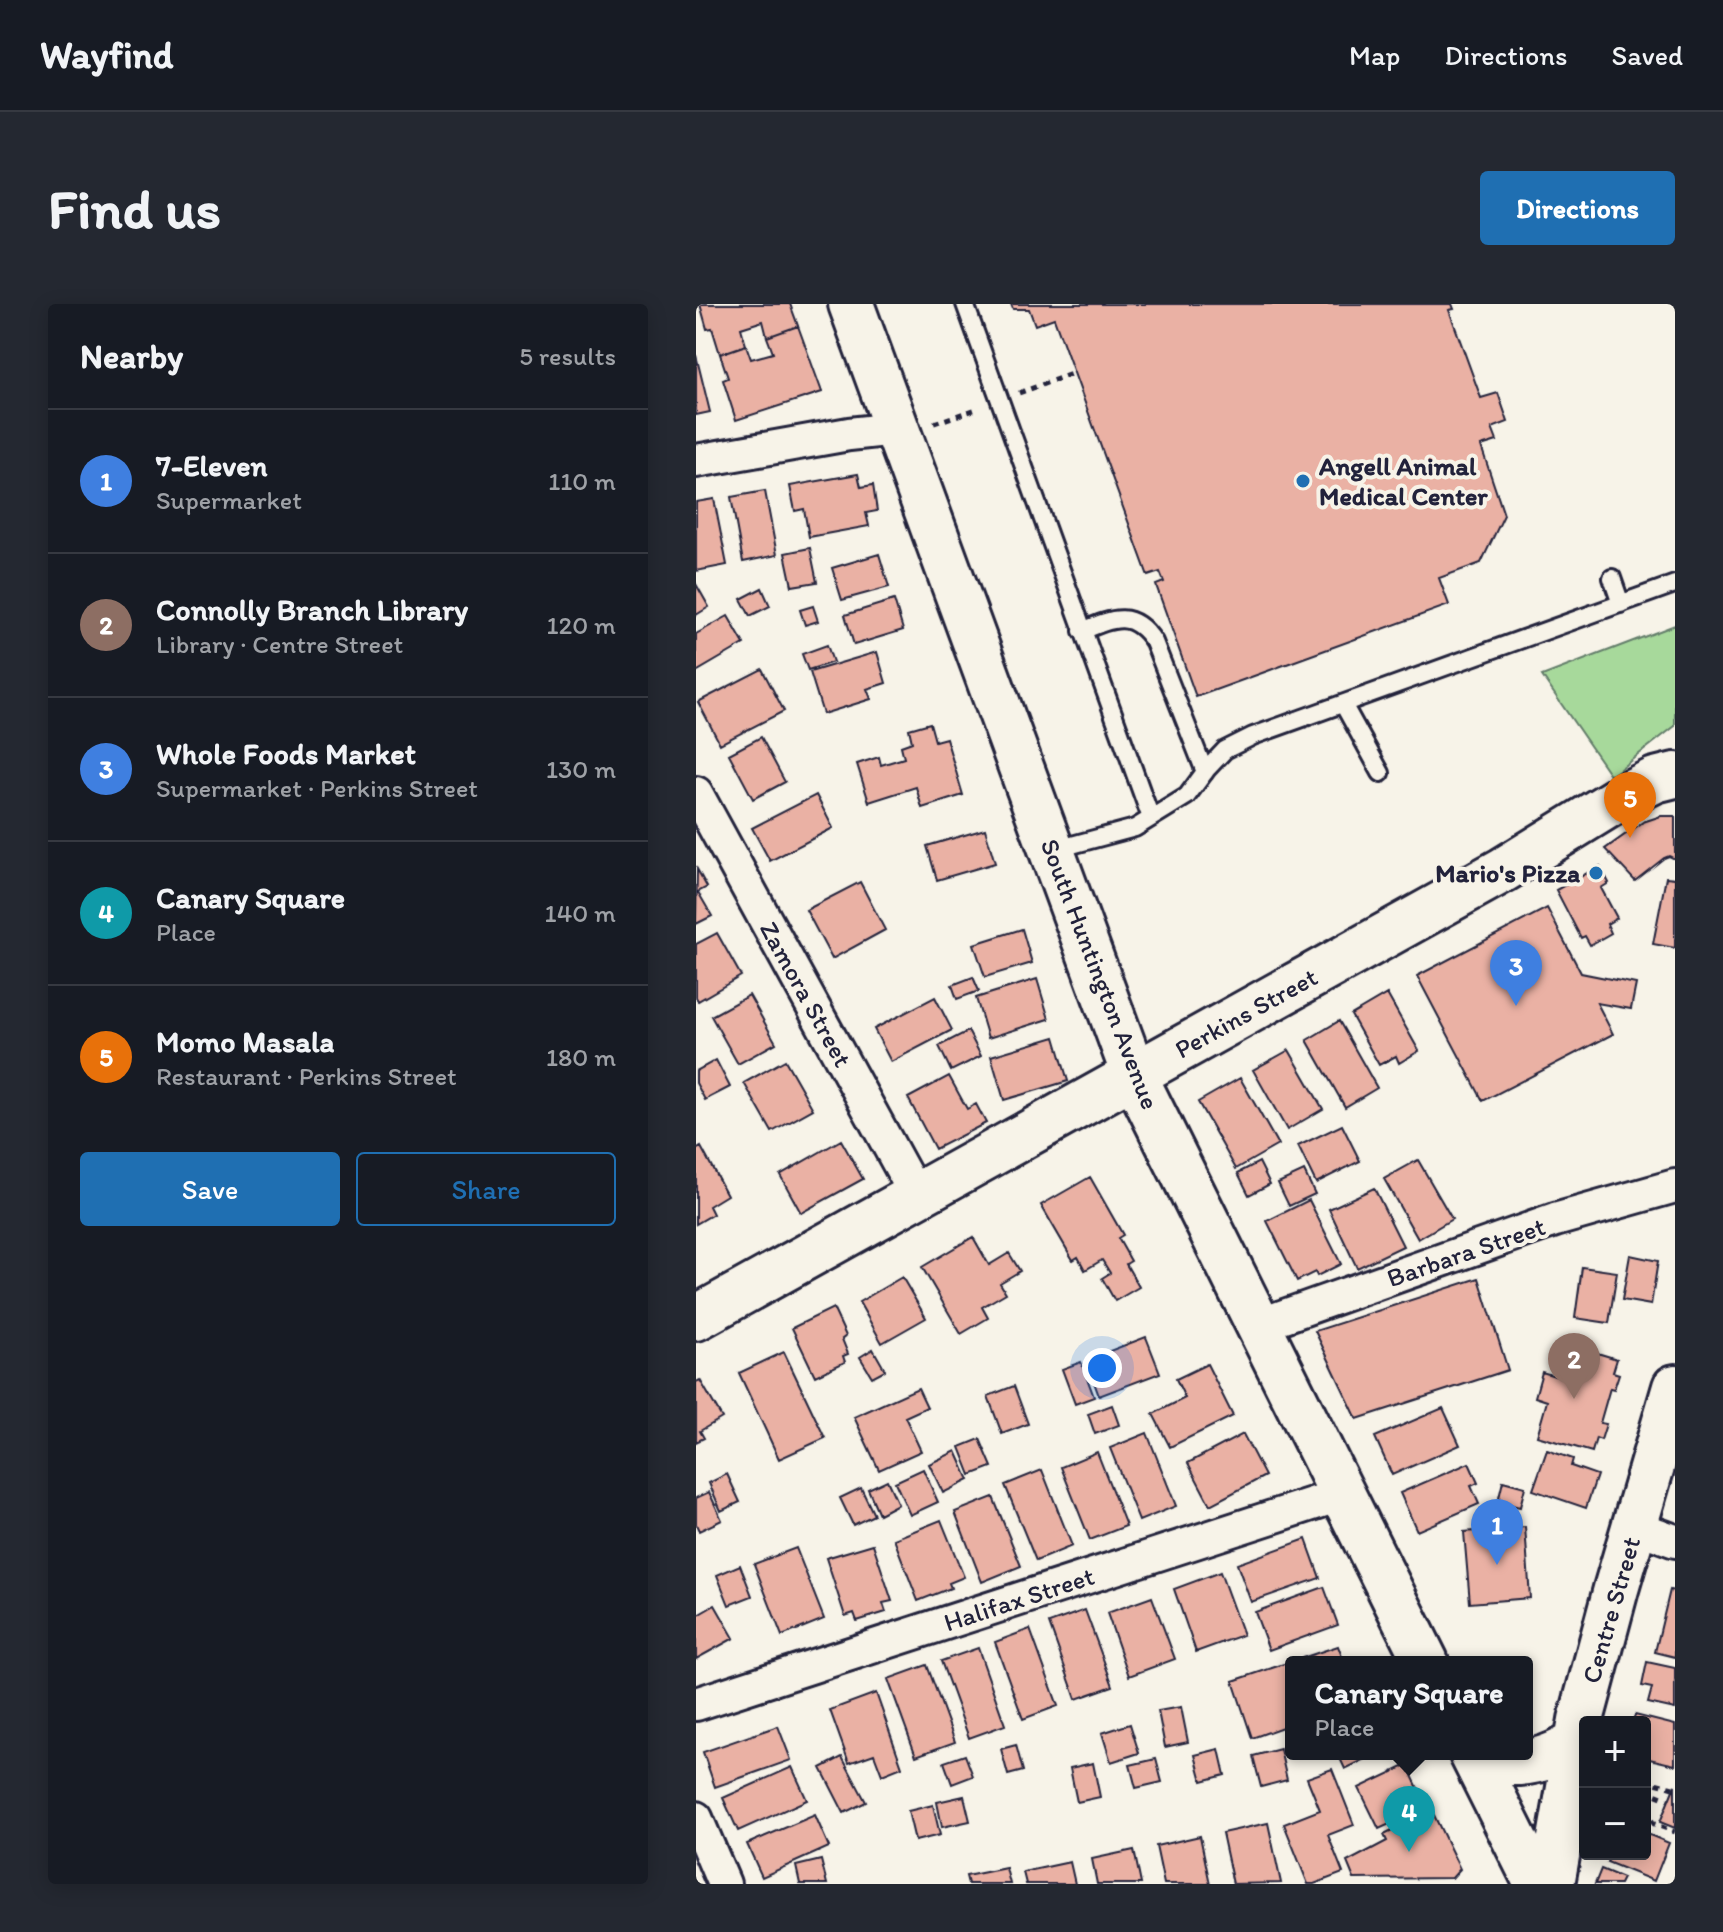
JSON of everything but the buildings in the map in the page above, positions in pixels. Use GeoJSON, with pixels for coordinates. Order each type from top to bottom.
{"type":"FeatureCollection","features":[{"type":"Feature","properties":{"kind":"main road","name":"South Huntington Avenue"},"geometry":{"type":"LineString","coordinates":[[851,304],[915,426],[1052,851],[1134,1075],[1423,1656]]}},
{"type":"Feature","properties":{"kind":"main road","name":"Perkins Street"},"geometry":{"type":"LineString","coordinates":[[1625,795],[1661,760],[1675,752]]}},
{"type":"Feature","properties":{"kind":"main road","name":"Perkins Street"},"geometry":{"type":"LineString","coordinates":[[696,1318],[1503,870],[1625,795],[1655,780],[1675,775]]}},
{"type":"Feature","properties":{"kind":"main road","name":"Centre Street"},"geometry":{"type":"LineString","coordinates":[[1552,1884],[1577,1742],[1596,1662],[1675,1387]]}},
{"type":"Feature","properties":{"kind":"main road"},"geometry":{"type":"LineString","coordinates":[[1489,1760],[1499,1763],[1535,1762],[1577,1742]]}},
{"type":"Feature","properties":{"kind":"main road"},"geometry":{"type":"LineString","coordinates":[[1475,1760],[1537,1884]]}},
{"type":"Feature","properties":{"kind":"street"},"geometry":{"type":"LineString","coordinates":[[696,461],[849,434],[915,426]]}},
{"type":"Feature","properties":{"kind":"street","name":"Zamora Street"},"geometry":{"type":"LineString","coordinates":[[696,793],[916,1195]]}},
{"type":"Feature","properties":{"kind":"street","name":"Barbara Street"},"geometry":{"type":"LineString","coordinates":[[1259,1325],[1555,1220],[1675,1186]]}},
{"type":"Feature","properties":{"kind":"street","name":"Halifax Street"},"geometry":{"type":"LineString","coordinates":[[696,1704],[1343,1494]]}},
{"type":"Feature","properties":{"kind":"street"},"geometry":{"type":"LineString","coordinates":[[1634,1526],[1675,1541]]}},
{"type":"Feature","properties":{"kind":"street"},"geometry":{"type":"LineString","coordinates":[[696,1818],[724,1884]]}},
{"type":"Feature","properties":{"kind":"lane"},"geometry":{"type":"LineString","coordinates":[[965,304],[1151,818]]}},
{"type":"Feature","properties":{"kind":"lane"},"geometry":{"type":"LineString","coordinates":[[1612,578],[1621,604]]}},
{"type":"Feature","properties":{"kind":"lane"},"geometry":{"type":"LineString","coordinates":[[1052,851],[1135,828],[1187,796],[1225,750],[1253,736],[1675,584]]}},
{"type":"Feature","properties":{"kind":"lane"},"geometry":{"type":"LineString","coordinates":[[1082,631],[1109,619],[1122,618],[1146,629],[1154,642],[1205,772]]}},
{"type":"Feature","properties":{"kind":"lane"},"geometry":{"type":"LineString","coordinates":[[1343,704],[1381,773]]}},
{"type":"Feature","properties":{"kind":"path"},"geometry":{"type":"LineString","coordinates":[[1019,393],[1074,373]]}},
{"type":"Feature","properties":{"kind":"path"},"geometry":{"type":"LineString","coordinates":[[915,426],[977,409]]}},
{"type":"Feature","properties":{"kind":"path"},"geometry":{"type":"LineString","coordinates":[[1651,1782],[1673,1788]]}},
{"type":"Feature","properties":{"kind":"path"},"geometry":{"type":"LineString","coordinates":[[1651,1792],[1669,1800]]}},
{"type":"Feature","properties":{"kind":"path"},"geometry":{"type":"LineString","coordinates":[[1651,1819],[1654,1824],[1675,1832]]}},
{"type":"Feature","properties":{"kind":"green space"},"geometry":{"type":"Polygon","coordinates":[[[1675,625],[1675,726],[1611,776],[1542,676],[1675,625]]]}},
{"type":"Feature","properties":{"kind":"place","name":"Angell Animal Medical Center"},"geometry":{"type":"Point","coordinates":[1303,481]}},
{"type":"Feature","properties":{"kind":"place","name":"Momo Masala"},"geometry":{"type":"Point","coordinates":[1630,838]}},
{"type":"Feature","properties":{"kind":"place","name":"Mario's Pizza"},"geometry":{"type":"Point","coordinates":[1596,873]}},
{"type":"Feature","properties":{"kind":"place","name":"Whole Foods Market"},"geometry":{"type":"Point","coordinates":[1516,1006]}},
{"type":"Feature","properties":{"kind":"place","name":"Connolly Branch Library"},"geometry":{"type":"Point","coordinates":[1574,1399]}},
{"type":"Feature","properties":{"kind":"place","name":"7-Eleven"},"geometry":{"type":"Point","coordinates":[1497,1565]}},
{"type":"Feature","properties":{"kind":"place","name":"Canary Square"},"geometry":{"type":"Point","coordinates":[1409,1852]}}]}
